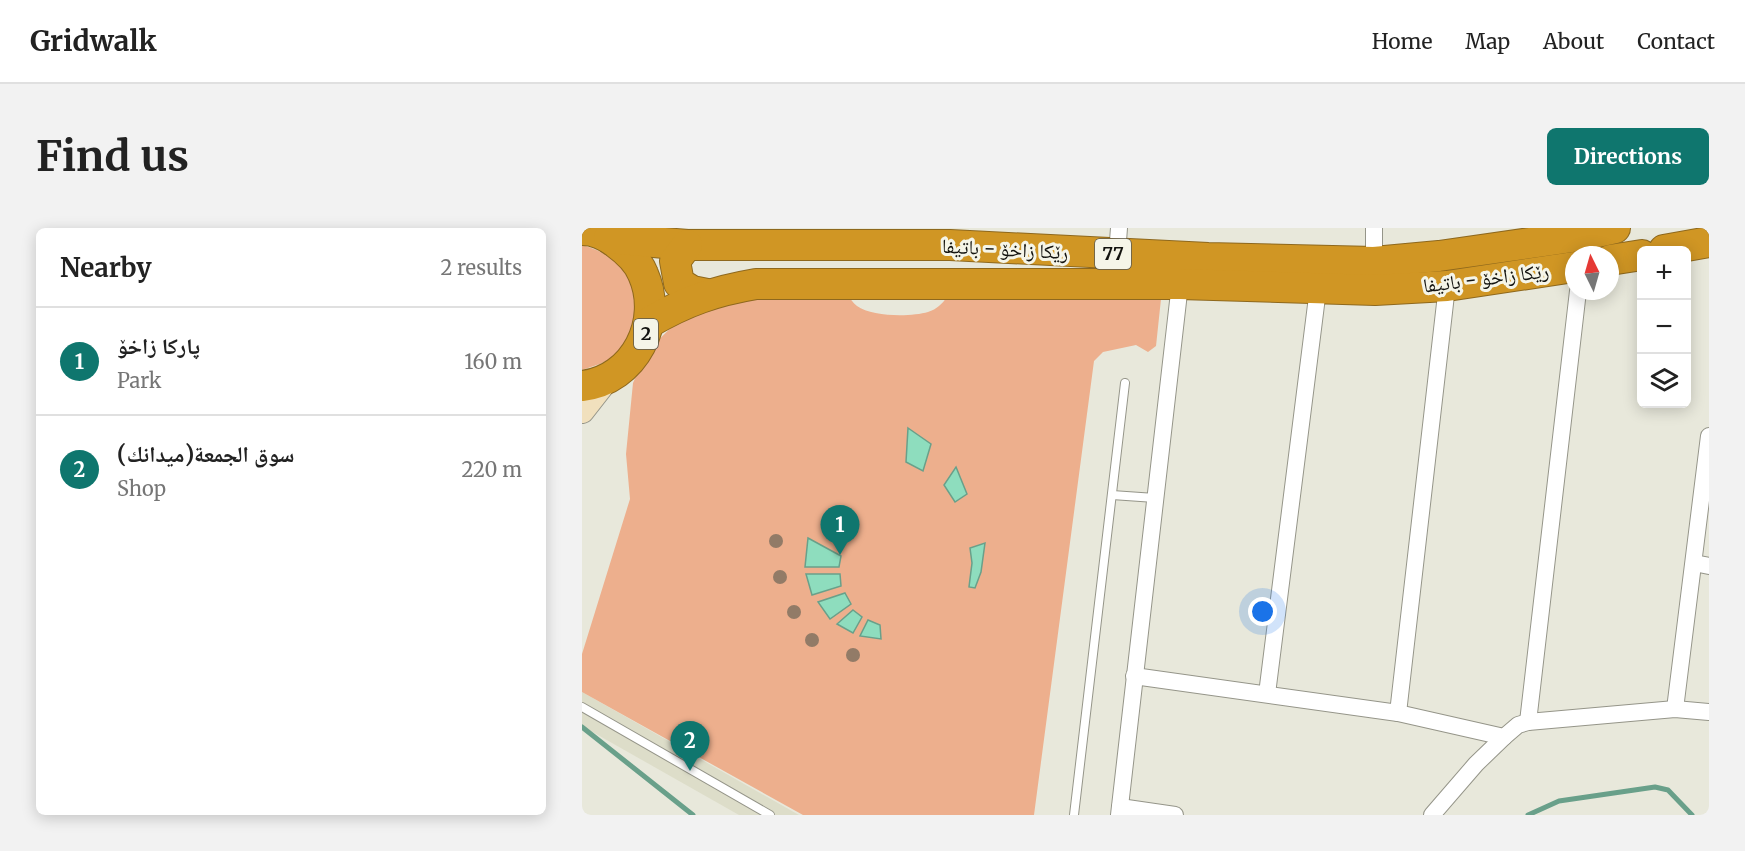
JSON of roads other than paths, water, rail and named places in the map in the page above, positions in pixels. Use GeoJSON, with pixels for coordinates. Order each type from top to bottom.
{"type":"FeatureCollection","features":[{"type":"Feature","properties":{"kind":"highway","name":"رێکا زاخۆ - باتیفا"},"geometry":{"type":"LineString","coordinates":[[595,234],[695,239],[951,237],[1118,241],[1374,262],[1439,256],[1615,228]]}},
{"type":"Feature","properties":{"kind":"highway","name":"2"},"geometry":{"type":"LineString","coordinates":[[595,234],[629,253],[643,273],[651,297],[650,322],[642,345],[627,364],[595,382]]}},
{"type":"Feature","properties":{"kind":"highway"},"geometry":{"type":"LineString","coordinates":[[695,239],[675,261],[679,283],[692,291],[707,294]]}},
{"type":"Feature","properties":{"kind":"highway"},"geometry":{"type":"LineString","coordinates":[[1686,246],[1709,242]]}},
{"type":"Feature","properties":{"kind":"highway"},"geometry":{"type":"LineString","coordinates":[[1619,259],[1637,256]]}},
{"type":"Feature","properties":{"kind":"highway","name":"رێکا زاخۆ - باتیفا"},"geometry":{"type":"LineString","coordinates":[[650,322],[674,308],[707,294],[756,284],[1180,284],[1376,290],[1448,286],[1565,268]]}},
{"type":"Feature","properties":{"kind":"main road"},"geometry":{"type":"LineString","coordinates":[[582,411],[595,382]]}},
{"type":"Feature","properties":{"kind":"street"},"geometry":{"type":"LineString","coordinates":[[1374,228],[1374,262]]}},
{"type":"Feature","properties":{"kind":"street"},"geometry":{"type":"LineString","coordinates":[[1175,815],[1119,811],[1180,284]]}},
{"type":"Feature","properties":{"kind":"street"},"geometry":{"type":"LineString","coordinates":[[1398,713],[1448,286]]}},
{"type":"Feature","properties":{"kind":"street"},"geometry":{"type":"LineString","coordinates":[[1267,694],[1318,289]]}},
{"type":"Feature","properties":{"kind":"street"},"geometry":{"type":"LineString","coordinates":[[1528,722],[1577,300]]}},
{"type":"Feature","properties":{"kind":"street"},"geometry":{"type":"LineString","coordinates":[[1675,709],[1701,564],[1709,436]]}},
{"type":"Feature","properties":{"kind":"street"},"geometry":{"type":"LineString","coordinates":[[1134,676],[1398,713],[1504,737]]}},
{"type":"Feature","properties":{"kind":"street"},"geometry":{"type":"LineString","coordinates":[[1432,815],[1476,764],[1518,725],[1528,722],[1675,709],[1709,712]]}},
{"type":"Feature","properties":{"kind":"lane"},"geometry":{"type":"LineString","coordinates":[[1074,815],[1125,383]]}},
{"type":"Feature","properties":{"kind":"lane"},"geometry":{"type":"LineString","coordinates":[[1112,495],[1155,498]]}},
{"type":"Feature","properties":{"kind":"lane"},"geometry":{"type":"LineString","coordinates":[[582,707],[770,815]]}},
{"type":"Feature","properties":{"kind":"waterway"},"geometry":{"type":"LineString","coordinates":[[582,727],[693,815]]}},
{"type":"Feature","properties":{"kind":"waterway"},"geometry":{"type":"LineString","coordinates":[[1528,815],[1559,801],[1655,787],[1668,790],[1692,815]]}},
{"type":"Feature","properties":{"kind":"place","name":"پارکا زاخۆ"},"geometry":{"type":"Point","coordinates":[840,555]}},
{"type":"Feature","properties":{"kind":"place","name":"سوق الجمعة(ميدانك)"},"geometry":{"type":"Point","coordinates":[690,771]}}]}
